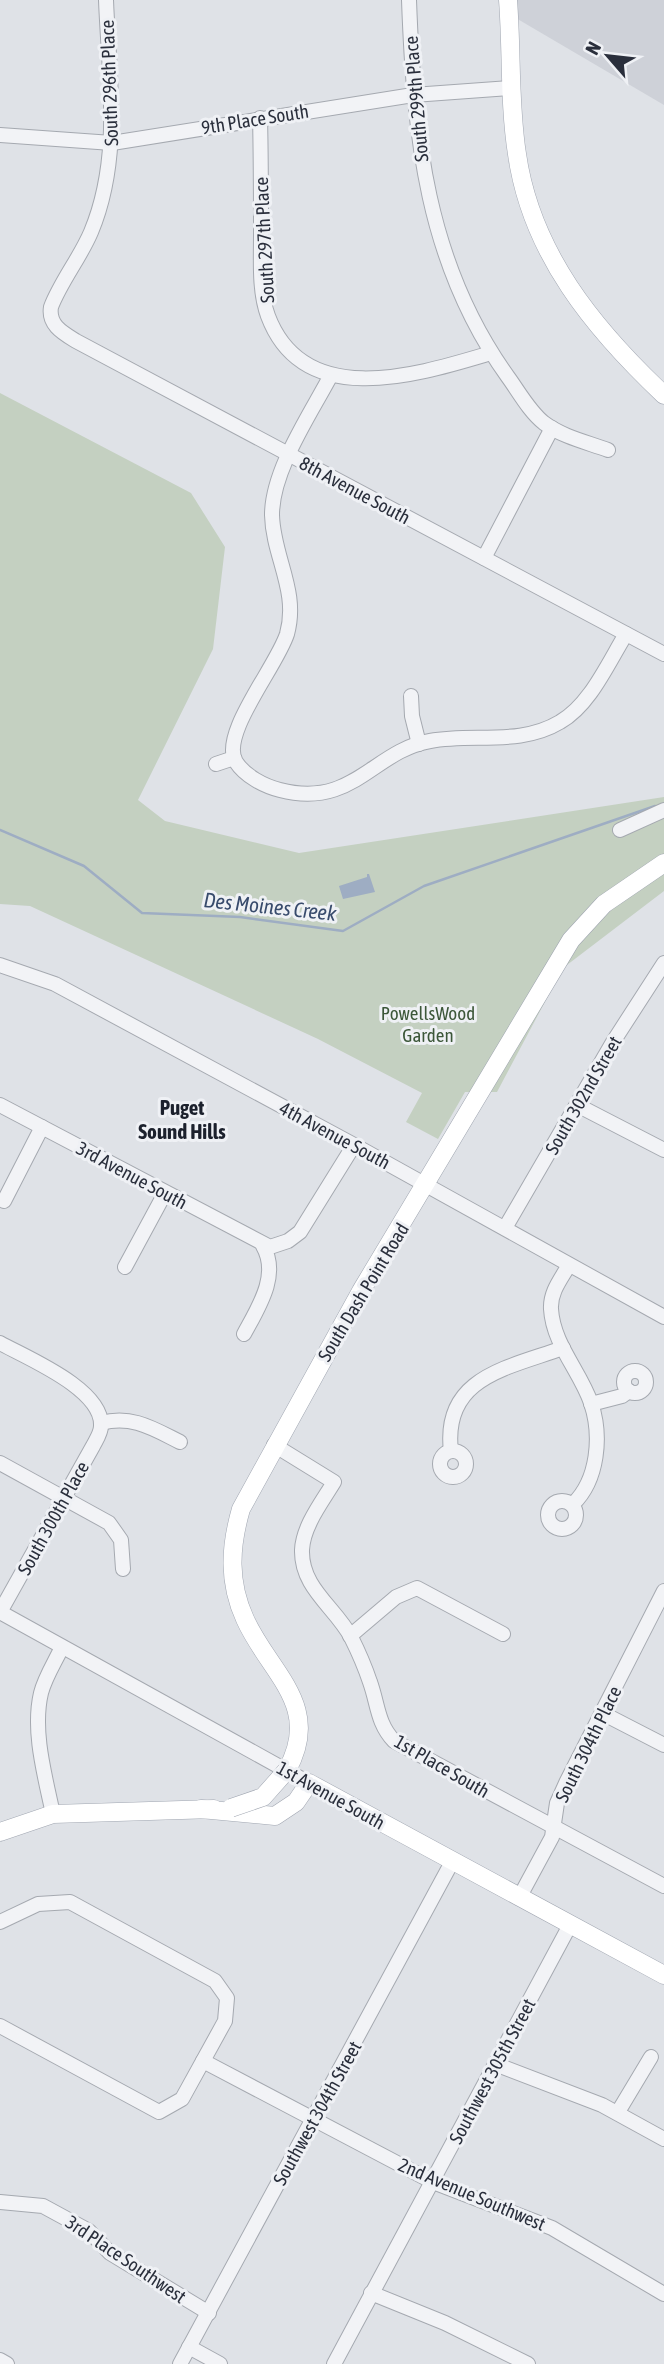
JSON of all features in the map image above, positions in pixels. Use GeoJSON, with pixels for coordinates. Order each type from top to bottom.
{"type":"FeatureCollection","features":[{"type":"Feature","properties":{"kind":"main road"},"geometry":{"type":"LineString","coordinates":[[508,0],[510,88],[519,167],[526,200],[543,242],[570,290],[618,351],[664,395]]}},
{"type":"Feature","properties":{"kind":"main road","name":"South Dash Point Road"},"geometry":{"type":"LineString","coordinates":[[201,1810],[231,1808],[263,1797],[286,1770],[297,1743],[299,1718],[286,1684],[246,1621],[233,1581],[233,1536],[240,1509],[361,1291],[571,940],[604,904],[664,863]]}},
{"type":"Feature","properties":{"kind":"main road"},"geometry":{"type":"LineString","coordinates":[[0,1832],[53,1814],[201,1810],[275,1816],[296,1802],[309,1783]]}},
{"type":"Feature","properties":{"kind":"main road","name":"1st Avenue South"},"geometry":{"type":"LineString","coordinates":[[309,1783],[664,1975]]}},
{"type":"Feature","properties":{"kind":"street","name":"South 296th Place"},"geometry":{"type":"LineString","coordinates":[[51,320],[52,303],[76,264],[101,204],[113,143],[106,0]]}},
{"type":"Feature","properties":{"kind":"street","name":"South 299th Place"},"geometry":{"type":"LineString","coordinates":[[409,0],[413,95],[422,170],[435,221],[456,278],[491,353],[532,410],[552,428]]}},
{"type":"Feature","properties":{"kind":"street","name":"9th Place South"},"geometry":{"type":"LineString","coordinates":[[0,135],[113,143],[413,95],[510,88]]}},
{"type":"Feature","properties":{"kind":"street","name":"South 297th Place"},"geometry":{"type":"LineString","coordinates":[[260,118],[261,270],[267,314],[277,334],[293,353],[331,375]]}},
{"type":"Feature","properties":{"kind":"street","name":"8th Avenue South"},"geometry":{"type":"LineString","coordinates":[[51,320],[76,341],[664,654]]}},
{"type":"Feature","properties":{"kind":"street"},"geometry":{"type":"LineString","coordinates":[[491,353],[399,377],[350,379],[331,375],[273,492],[272,517],[276,548],[290,588],[289,622],[272,667],[236,728],[231,744],[234,758],[243,771],[266,785],[287,792],[314,793],[364,778],[396,754],[419,744],[515,737],[551,727],[570,715],[587,696],[626,634]]}},
{"type":"Feature","properties":{"kind":"street"},"geometry":{"type":"LineString","coordinates":[[484,558],[552,428],[608,450]]}},
{"type":"Feature","properties":{"kind":"street"},"geometry":{"type":"LineString","coordinates":[[411,696],[412,716],[419,744]]}},
{"type":"Feature","properties":{"kind":"street"},"geometry":{"type":"LineString","coordinates":[[216,764],[234,758]]}},
{"type":"Feature","properties":{"kind":"street"},"geometry":{"type":"LineString","coordinates":[[620,830],[664,810]]}},
{"type":"Feature","properties":{"kind":"street","name":"South 302nd Street"},"geometry":{"type":"LineString","coordinates":[[505,1228],[639,998],[664,963]]}},
{"type":"Feature","properties":{"kind":"street","name":"4th Avenue South"},"geometry":{"type":"LineString","coordinates":[[0,965],[55,984],[354,1145],[664,1317]]}},
{"type":"Feature","properties":{"kind":"street","name":"3rd Avenue South"},"geometry":{"type":"LineString","coordinates":[[0,1105],[263,1246]]}},
{"type":"Feature","properties":{"kind":"street"},"geometry":{"type":"LineString","coordinates":[[577,1105],[664,1150]]}},
{"type":"Feature","properties":{"kind":"street"},"geometry":{"type":"LineString","coordinates":[[4,1201],[42,1127]]}},
{"type":"Feature","properties":{"kind":"street"},"geometry":{"type":"LineString","coordinates":[[244,1334],[267,1285],[270,1266],[263,1246],[278,1246],[300,1231],[354,1145]]}},
{"type":"Feature","properties":{"kind":"street"},"geometry":{"type":"LineString","coordinates":[[125,1267],[165,1193]]}},
{"type":"Feature","properties":{"kind":"street"},"geometry":{"type":"LineString","coordinates":[[569,1265],[552,1297],[553,1321],[563,1348],[591,1404],[596,1445],[595,1463],[582,1494],[573,1504]]}},
{"type":"Feature","properties":{"kind":"street"},"geometry":{"type":"LineString","coordinates":[[0,1343],[71,1383],[94,1404],[101,1423],[118,1418],[134,1420],[180,1442]]}},
{"type":"Feature","properties":{"kind":"street"},"geometry":{"type":"LineString","coordinates":[[451,1451],[451,1416],[468,1390],[489,1375],[563,1348]]}},
{"type":"Feature","properties":{"kind":"street"},"geometry":{"type":"LineString","coordinates":[[591,1404],[622,1396],[629,1391]]}},
{"type":"Feature","properties":{"kind":"street","name":"South 300th Place"},"geometry":{"type":"LineString","coordinates":[[0,1612],[98,1436],[101,1423]]}},
{"type":"Feature","properties":{"kind":"street","name":"1st Place South"},"geometry":{"type":"LineString","coordinates":[[274,1446],[334,1482],[306,1531],[302,1548],[304,1568],[310,1584],[351,1636],[371,1684],[382,1729],[394,1741],[664,1886]]}},
{"type":"Feature","properties":{"kind":"street"},"geometry":{"type":"LineString","coordinates":[[0,1463],[114,1527],[121,1540],[123,1569]]}},
{"type":"Feature","properties":{"kind":"street"},"geometry":{"type":"LineString","coordinates":[[351,1636],[396,1597],[417,1588],[503,1634]]}},
{"type":"Feature","properties":{"kind":"street","name":"South 304th Place"},"geometry":{"type":"LineString","coordinates":[[519,1898],[555,1828],[554,1815],[561,1793],[663,1594]]}},
{"type":"Feature","properties":{"kind":"street","name":"1st Avenue South"},"geometry":{"type":"LineString","coordinates":[[0,1612],[309,1783]]}},
{"type":"Feature","properties":{"kind":"street"},"geometry":{"type":"LineString","coordinates":[[53,1814],[43,1768],[39,1725],[41,1693],[62,1647]]}},
{"type":"Feature","properties":{"kind":"street"},"geometry":{"type":"LineString","coordinates":[[602,1713],[664,1745]]}},
{"type":"Feature","properties":{"kind":"street","name":"Southwest 304th Street"},"geometry":{"type":"LineString","coordinates":[[180,2364],[452,1862]]}},
{"type":"Feature","properties":{"kind":"street"},"geometry":{"type":"LineString","coordinates":[[0,1922],[38,1904],[70,1902],[215,1981],[227,1998],[227,2013],[203,2061],[182,2099],[166,2110],[152,2111],[0,2026]]}},
{"type":"Feature","properties":{"kind":"street","name":"Southwest 305th Street"},"geometry":{"type":"LineString","coordinates":[[334,2364],[570,1925]]}},
{"type":"Feature","properties":{"kind":"street"},"geometry":{"type":"LineString","coordinates":[[618,2112],[651,2057]]}},
{"type":"Feature","properties":{"kind":"street","name":"2nd Avenue Southwest"},"geometry":{"type":"LineString","coordinates":[[203,2061],[433,2182],[552,2228],[664,2294]]}},
{"type":"Feature","properties":{"kind":"street"},"geometry":{"type":"LineString","coordinates":[[495,2064],[618,2112],[664,2139]]}},
{"type":"Feature","properties":{"kind":"street","name":"3rd Place Southwest"},"geometry":{"type":"LineString","coordinates":[[0,2203],[43,2206],[78,2224],[89,2231],[110,2253],[209,2313]]}},
{"type":"Feature","properties":{"kind":"street"},"geometry":{"type":"LineString","coordinates":[[371,2293],[445,2323],[528,2364]]}},
{"type":"Feature","properties":{"kind":"street"},"geometry":{"type":"LineString","coordinates":[[189,2347],[220,2364]]}},
{"type":"Feature","properties":{"kind":"street"},"geometry":{"type":"LineString","coordinates":[[0,2360],[7,2364]]}},
{"type":"Feature","properties":{"kind":"shaded area"},"geometry":{"type":"Polygon","coordinates":[[[508,0],[664,0],[664,105],[509,14],[508,0]]]}},
{"type":"Feature","properties":{"kind":"green space","name":"PowellsWood Garden"},"geometry":{"type":"Polygon","coordinates":[[[0,393],[191,493],[225,547],[213,649],[138,800],[165,821],[299,853],[664,797],[664,891],[563,968],[497,1092],[465,1092],[438,1139],[406,1122],[422,1093],[318,1039],[30,906],[0,904],[0,393]]]}},
{"type":"Feature","properties":{"kind":"water"},"geometry":{"type":"Polygon","coordinates":[[[367,874],[375,892],[343,899],[339,886],[367,877],[367,874]]]}},
{"type":"Feature","properties":{"kind":"waterway","name":"Des Moines Creek"},"geometry":{"type":"LineString","coordinates":[[0,830],[84,866],[142,913],[240,917],[343,931],[424,886],[655,806]]}},
{"type":"Feature","properties":{"kind":"district","name":"Puget Sound Hills"},"geometry":{"type":"Point","coordinates":[182,1120]}}]}
